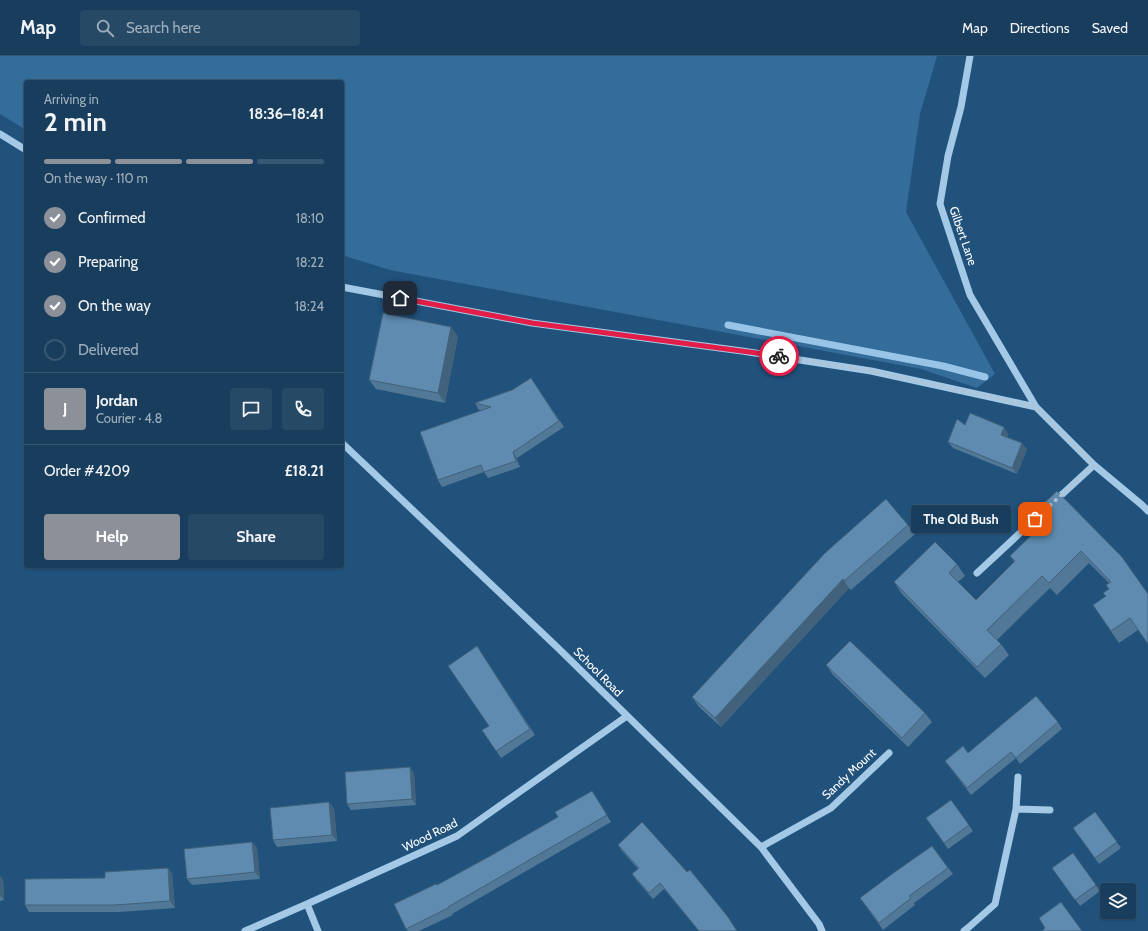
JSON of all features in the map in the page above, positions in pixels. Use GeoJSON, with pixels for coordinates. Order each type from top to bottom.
{"type":"FeatureCollection","features":[{"type":"Feature","properties":{"kind":"street","name":"Gilbert Lane"},"geometry":{"type":"LineString","coordinates":[[970,56],[961,107],[948,156],[940,204],[970,295],[1036,407],[1094,465],[1142,504],[1148,511]]}},
{"type":"Feature","properties":{"kind":"street"},"geometry":{"type":"LineString","coordinates":[[0,134],[24,149]]}},
{"type":"Feature","properties":{"kind":"street"},"geometry":{"type":"LineString","coordinates":[[344,287],[532,323],[742,351],[871,371],[1036,407]]}},
{"type":"Feature","properties":{"kind":"street","name":"School Road"},"geometry":{"type":"LineString","coordinates":[[344,445],[558,648],[761,847],[822,931]]}},
{"type":"Feature","properties":{"kind":"street"},"geometry":{"type":"LineString","coordinates":[[977,573],[1094,465]]}},
{"type":"Feature","properties":{"kind":"street","name":"Wood Road"},"geometry":{"type":"LineString","coordinates":[[245,931],[457,836],[627,716]]}},
{"type":"Feature","properties":{"kind":"street","name":"Sandy Mount"},"geometry":{"type":"LineString","coordinates":[[761,847],[831,808],[889,753]]}},
{"type":"Feature","properties":{"kind":"street"},"geometry":{"type":"LineString","coordinates":[[964,931],[995,904],[1016,809],[1018,777]]}},
{"type":"Feature","properties":{"kind":"street"},"geometry":{"type":"LineString","coordinates":[[1016,809],[1050,810]]}},
{"type":"Feature","properties":{"kind":"street"},"geometry":{"type":"LineString","coordinates":[[307,904],[318,931]]}},
{"type":"Feature","properties":{"kind":"shaded area"},"geometry":{"type":"Polygon","coordinates":[[[0,56],[937,56],[920,114],[906,212],[995,374],[977,388],[921,369],[390,270],[344,256],[344,80],[24,80],[24,129],[0,114],[0,56]]]}},
{"type":"Feature","properties":{"kind":"building"},"geometry":{"type":"Polygon","coordinates":[[[383,313],[451,327],[438,393],[369,380],[383,313]]]}},
{"type":"Feature","properties":{"kind":"building"},"geometry":{"type":"Polygon","coordinates":[[[531,378],[559,421],[513,452],[516,461],[484,472],[481,465],[438,480],[420,432],[491,407],[475,403],[512,390],[531,378]]]}},
{"type":"Feature","properties":{"kind":"building"},"geometry":{"type":"Polygon","coordinates":[[[970,413],[1004,427],[1001,435],[1022,443],[1012,468],[948,442],[957,419],[965,425],[970,413]]]}},
{"type":"Feature","properties":{"kind":"building"},"geometry":{"type":"Polygon","coordinates":[[[1057,491],[1122,557],[1148,594],[1148,644],[1130,618],[1111,631],[1093,605],[1106,596],[1103,593],[1109,589],[1106,585],[1111,582],[1081,551],[1049,583],[1042,576],[987,630],[1001,644],[977,667],[894,582],[935,542],[957,564],[949,573],[976,600],[1015,561],[1010,556],[1049,518],[1039,508],[1057,491]]]}},
{"type":"Feature","properties":{"kind":"building"},"geometry":{"type":"Polygon","coordinates":[[[886,499],[908,525],[844,581],[843,579],[715,718],[692,697],[825,553],[886,499]]]}},
{"type":"Feature","properties":{"kind":"building"},"geometry":{"type":"Polygon","coordinates":[[[850,641],[925,713],[902,738],[826,665],[850,641]]]}},
{"type":"Feature","properties":{"kind":"building"},"geometry":{"type":"Polygon","coordinates":[[[477,646],[530,729],[496,751],[482,730],[489,726],[448,666],[477,646]]]}},
{"type":"Feature","properties":{"kind":"building"},"geometry":{"type":"Polygon","coordinates":[[[1036,696],[1058,722],[1016,758],[1011,752],[967,788],[945,761],[963,746],[968,753],[1036,696]]]}},
{"type":"Feature","properties":{"kind":"building"},"geometry":{"type":"Polygon","coordinates":[[[410,767],[412,799],[347,804],[345,772],[410,767]]]}},
{"type":"Feature","properties":{"kind":"building"},"geometry":{"type":"Polygon","coordinates":[[[592,791],[607,815],[448,908],[406,929],[394,904],[436,884],[437,885],[492,855],[558,817],[555,812],[592,791]]]}},
{"type":"Feature","properties":{"kind":"building"},"geometry":{"type":"Polygon","coordinates":[[[951,800],[969,825],[944,843],[926,818],[951,800]]]}},
{"type":"Feature","properties":{"kind":"building"},"geometry":{"type":"Polygon","coordinates":[[[329,802],[332,835],[273,840],[270,808],[329,802]]]}},
{"type":"Feature","properties":{"kind":"building"},"geometry":{"type":"Polygon","coordinates":[[[1095,812],[1117,842],[1095,858],[1073,828],[1095,812]]]}},
{"type":"Feature","properties":{"kind":"building"},"geometry":{"type":"Polygon","coordinates":[[[642,822],[687,872],[690,870],[728,917],[737,931],[699,931],[660,883],[649,893],[632,874],[639,868],[618,845],[642,822]]]}},
{"type":"Feature","properties":{"kind":"building"},"geometry":{"type":"Polygon","coordinates":[[[252,842],[255,872],[187,879],[184,849],[252,842]]]}},
{"type":"Feature","properties":{"kind":"building"},"geometry":{"type":"Polygon","coordinates":[[[932,846],[948,868],[909,896],[911,898],[879,923],[860,898],[932,846]]]}},
{"type":"Feature","properties":{"kind":"building"},"geometry":{"type":"Polygon","coordinates":[[[1073,853],[1096,885],[1075,900],[1052,868],[1073,853]]]}},
{"type":"Feature","properties":{"kind":"building"},"geometry":{"type":"Polygon","coordinates":[[[168,868],[170,901],[115,905],[25,905],[25,879],[105,878],[105,872],[168,868]]]}},
{"type":"Feature","properties":{"kind":"building"},"geometry":{"type":"Polygon","coordinates":[[[1061,902],[1082,931],[1042,931],[1045,928],[1039,918],[1061,902]]]}},
{"type":"Feature","properties":{"kind":"waterway"},"geometry":{"type":"LineString","coordinates":[[728,325],[943,366],[985,377]]}},
{"type":"Feature","properties":{"kind":"way so far"},"geometry":{"type":"LineString","coordinates":[[779,356],[871,371],[1036,407],[1094,465],[1035,519]]}},
{"type":"Feature","properties":{"kind":"place","name":"The Old Bush"},"geometry":{"type":"Point","coordinates":[1035,519]}},
{"type":"Feature","properties":{"kind":"route"},"geometry":{"type":"LineString","coordinates":[[400,298],[532,323],[779,356]]}}]}
